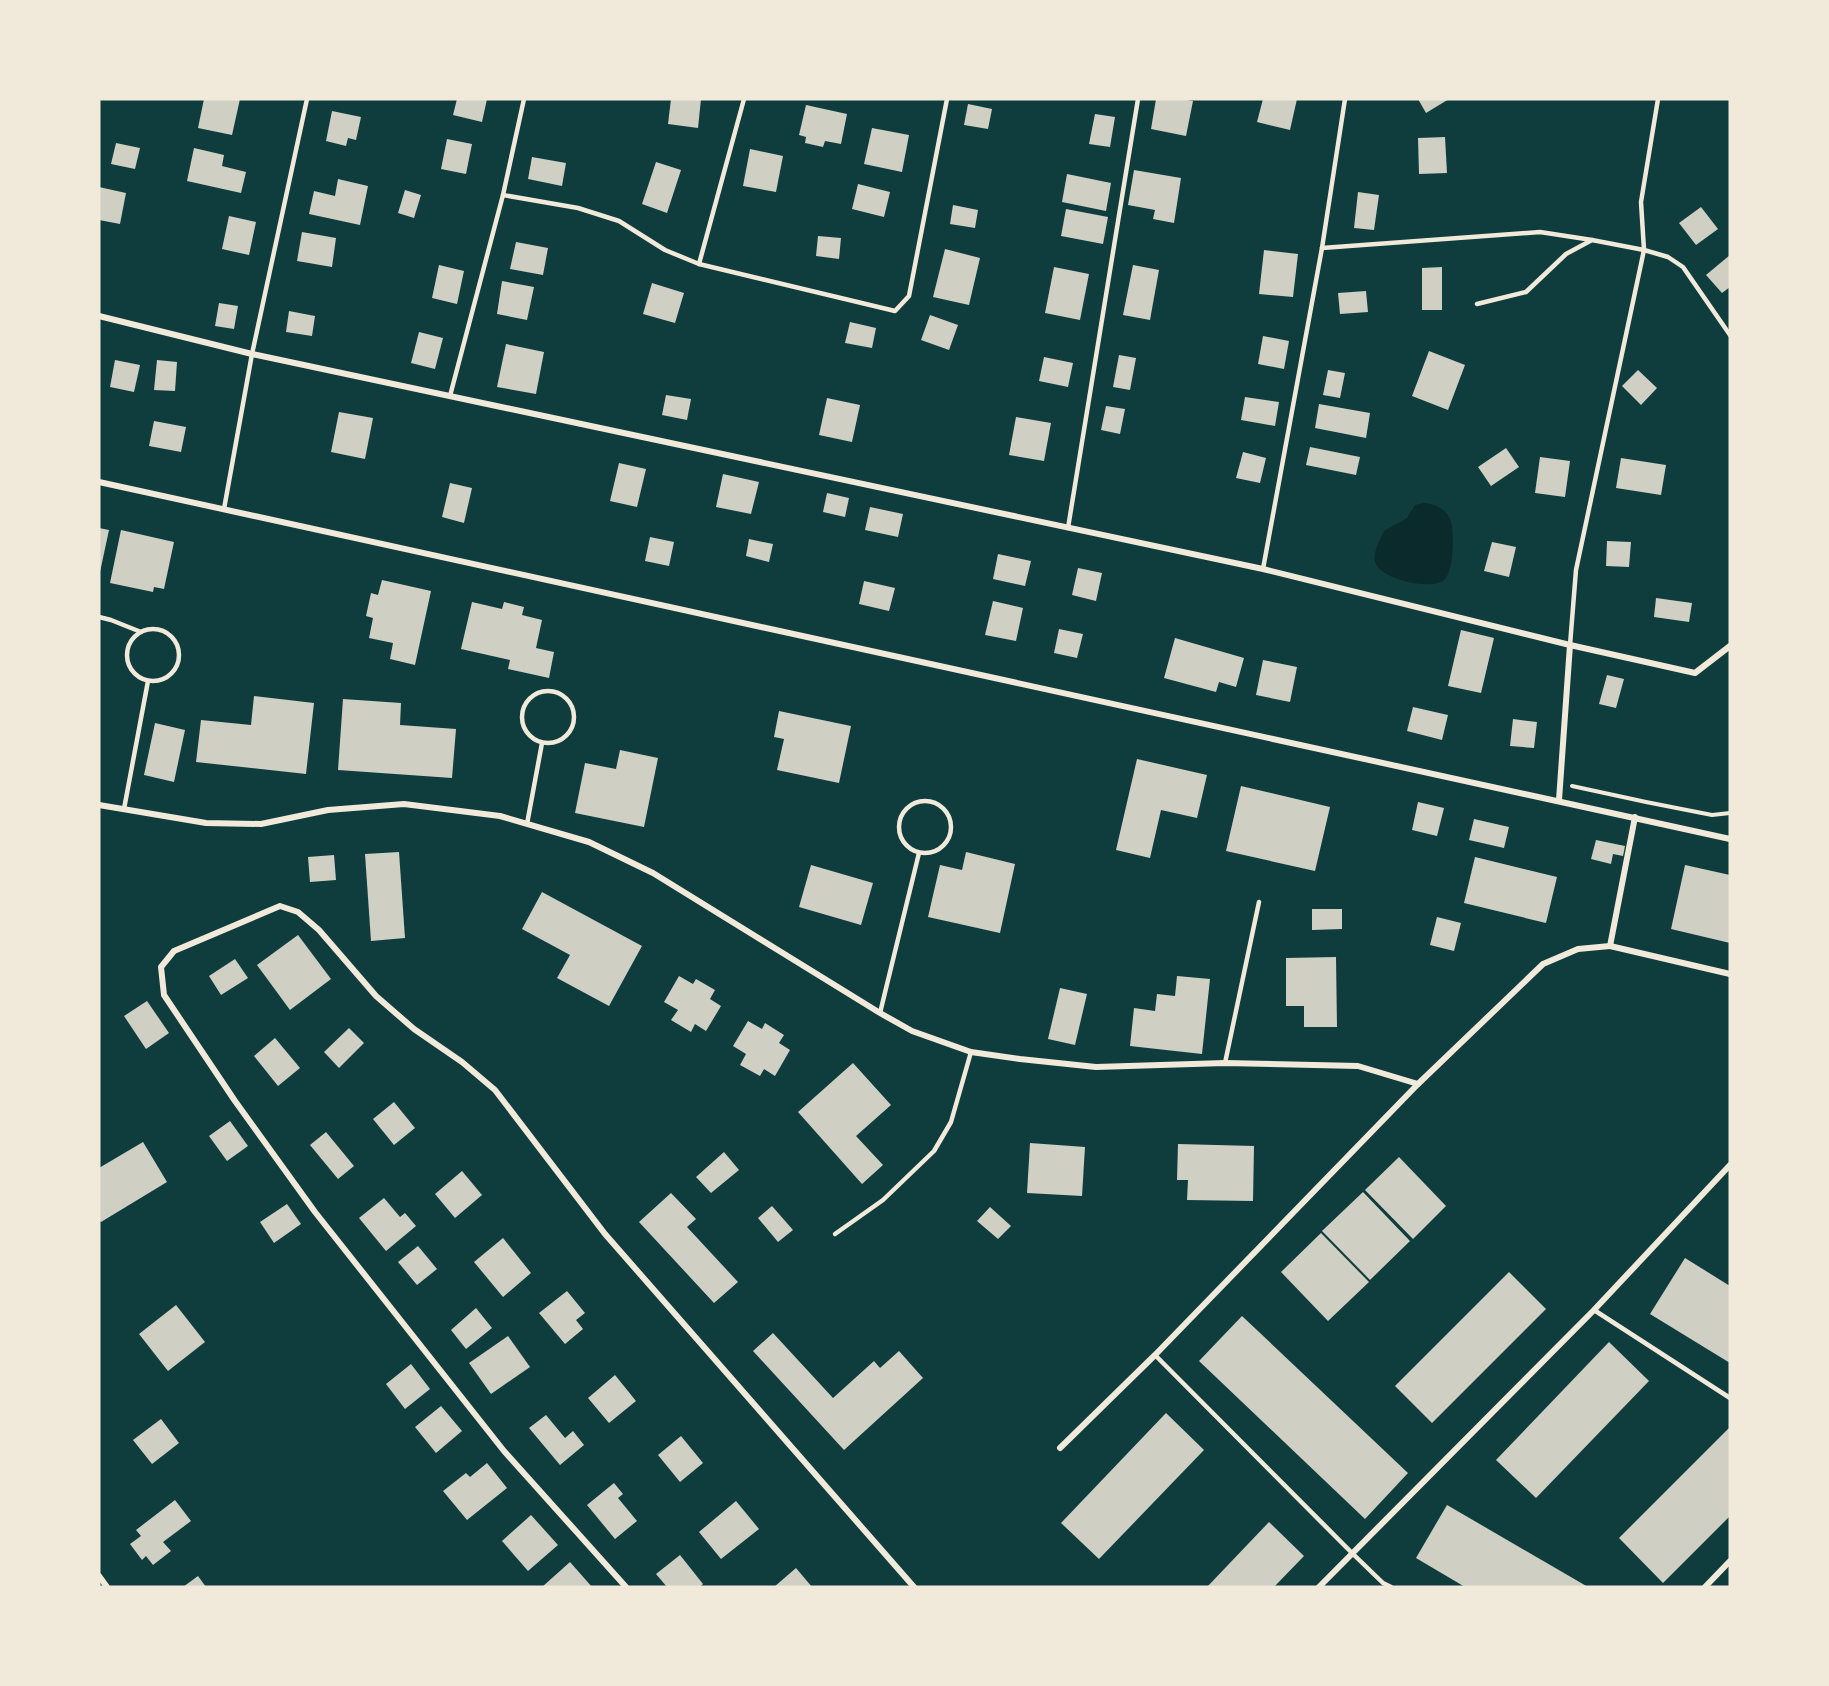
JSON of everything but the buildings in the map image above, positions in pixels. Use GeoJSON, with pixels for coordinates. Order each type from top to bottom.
{"type":"FeatureCollection","features":[{"type":"Feature","properties":{"kind":"street"},"geometry":{"type":"LineString","coordinates":[[99,316],[252,354],[1263,569],[1570,645],[1695,673],[1730,646]]}},
{"type":"Feature","properties":{"kind":"street"},"geometry":{"type":"LineString","coordinates":[[99,482],[1730,839]]}},
{"type":"Feature","properties":{"kind":"street"},"geometry":{"type":"LineString","coordinates":[[1559,800],[1570,645]]}},
{"type":"Feature","properties":{"kind":"street"},"geometry":{"type":"LineString","coordinates":[[99,805],[206,823],[261,824],[328,810],[404,804],[500,816],[589,842],[653,873],[880,1013],[912,1031],[971,1052],[1096,1066],[1224,1064],[1358,1066],[1418,1084]]}},
{"type":"Feature","properties":{"kind":"street"},"geometry":{"type":"LineString","coordinates":[[1610,946],[1635,817]]}},
{"type":"Feature","properties":{"kind":"street"},"geometry":{"type":"LineString","coordinates":[[626,1587],[504,1451],[315,1212],[235,1101],[164,995],[161,967],[174,951],[280,906],[298,912],[319,930],[376,996],[414,1029],[462,1062],[495,1090],[605,1234],[914,1587]]}},
{"type":"Feature","properties":{"kind":"street"},"geometry":{"type":"LineString","coordinates":[[1060,1448],[1155,1355],[1418,1084],[1543,964],[1578,949],[1610,946],[1730,974]]}},
{"type":"Feature","properties":{"kind":"street"},"geometry":{"type":"LineString","coordinates":[[1318,1587],[1594,1310],[1730,1165]]}},
{"type":"Feature","properties":{"kind":"street"},"geometry":{"type":"LineString","coordinates":[[1705,1587],[1730,1562]]}},
{"type":"Feature","properties":{"kind":"street"},"geometry":{"type":"LineString","coordinates":[[99,1576],[107,1587]]}},
{"type":"Feature","properties":{"kind":"lane"},"geometry":{"type":"LineString","coordinates":[[224,509],[252,354],[307,99]]}},
{"type":"Feature","properties":{"kind":"lane"},"geometry":{"type":"LineString","coordinates":[[450,396],[503,195],[524,99]]}},
{"type":"Feature","properties":{"kind":"lane"},"geometry":{"type":"LineString","coordinates":[[699,264],[744,99]]}},
{"type":"Feature","properties":{"kind":"lane"},"geometry":{"type":"LineString","coordinates":[[503,195],[578,208],[619,222],[665,250],[699,264],[895,311],[909,296],[947,99]]}},
{"type":"Feature","properties":{"kind":"lane"},"geometry":{"type":"LineString","coordinates":[[1068,528],[1138,99]]}},
{"type":"Feature","properties":{"kind":"lane"},"geometry":{"type":"LineString","coordinates":[[1263,569],[1322,248],[1345,99]]}},
{"type":"Feature","properties":{"kind":"lane"},"geometry":{"type":"LineString","coordinates":[[1570,645],[1576,570],[1644,250],[1641,202],[1658,99]]}},
{"type":"Feature","properties":{"kind":"lane"},"geometry":{"type":"LineString","coordinates":[[1322,248],[1540,232],[1644,250],[1668,257],[1683,267],[1730,335]]}},
{"type":"Feature","properties":{"kind":"lane"},"geometry":{"type":"LineString","coordinates":[[1477,304],[1526,292],[1566,254],[1592,240]]}},
{"type":"Feature","properties":{"kind":"lane"},"geometry":{"type":"LineString","coordinates":[[99,617],[141,632]]}},
{"type":"Feature","properties":{"kind":"lane"},"geometry":{"type":"LineString","coordinates":[[150,629],[159,630],[168,633],[174,639],[180,656],[173,673],[157,681],[148,681],[133,671],[127,654],[129,645],[141,632],[150,629]]}},
{"type":"Feature","properties":{"kind":"lane"},"geometry":{"type":"LineString","coordinates":[[124,809],[148,681]]}},
{"type":"Feature","properties":{"kind":"lane"},"geometry":{"type":"LineString","coordinates":[[553,692],[562,695],[568,702],[573,710],[574,719],[572,728],[560,741],[542,743],[534,740],[527,733],[522,716],[524,707],[536,694],[553,692]]}},
{"type":"Feature","properties":{"kind":"lane"},"geometry":{"type":"LineString","coordinates":[[526,824],[542,743]]}},
{"type":"Feature","properties":{"kind":"lane"},"geometry":{"type":"LineString","coordinates":[[921,801],[930,802],[939,805],[946,812],[951,828],[944,845],[928,853],[919,853],[904,843],[899,826],[901,817],[913,804],[921,801]]}},
{"type":"Feature","properties":{"kind":"lane"},"geometry":{"type":"LineString","coordinates":[[880,1013],[919,853]]}},
{"type":"Feature","properties":{"kind":"lane"},"geometry":{"type":"LineString","coordinates":[[1224,1064],[1259,902]]}},
{"type":"Feature","properties":{"kind":"lane"},"geometry":{"type":"LineString","coordinates":[[835,1234],[883,1200],[934,1151],[951,1122],[971,1052]]}},
{"type":"Feature","properties":{"kind":"lane"},"geometry":{"type":"LineString","coordinates":[[1594,1310],[1730,1398]]}},
{"type":"Feature","properties":{"kind":"lane"},"geometry":{"type":"LineString","coordinates":[[1155,1355],[1353,1554],[1383,1583],[1391,1587]]}},
{"type":"Feature","properties":{"kind":"path"},"geometry":{"type":"LineString","coordinates":[[1561,783],[1712,815],[1730,813]]}},
{"type":"Feature","properties":{"kind":"water"},"geometry":{"type":"Polygon","coordinates":[[[1424,503],[1442,509],[1450,519],[1453,551],[1450,569],[1444,580],[1437,583],[1417,584],[1385,573],[1378,567],[1375,554],[1384,531],[1407,518],[1415,505],[1424,503]]]}}]}
